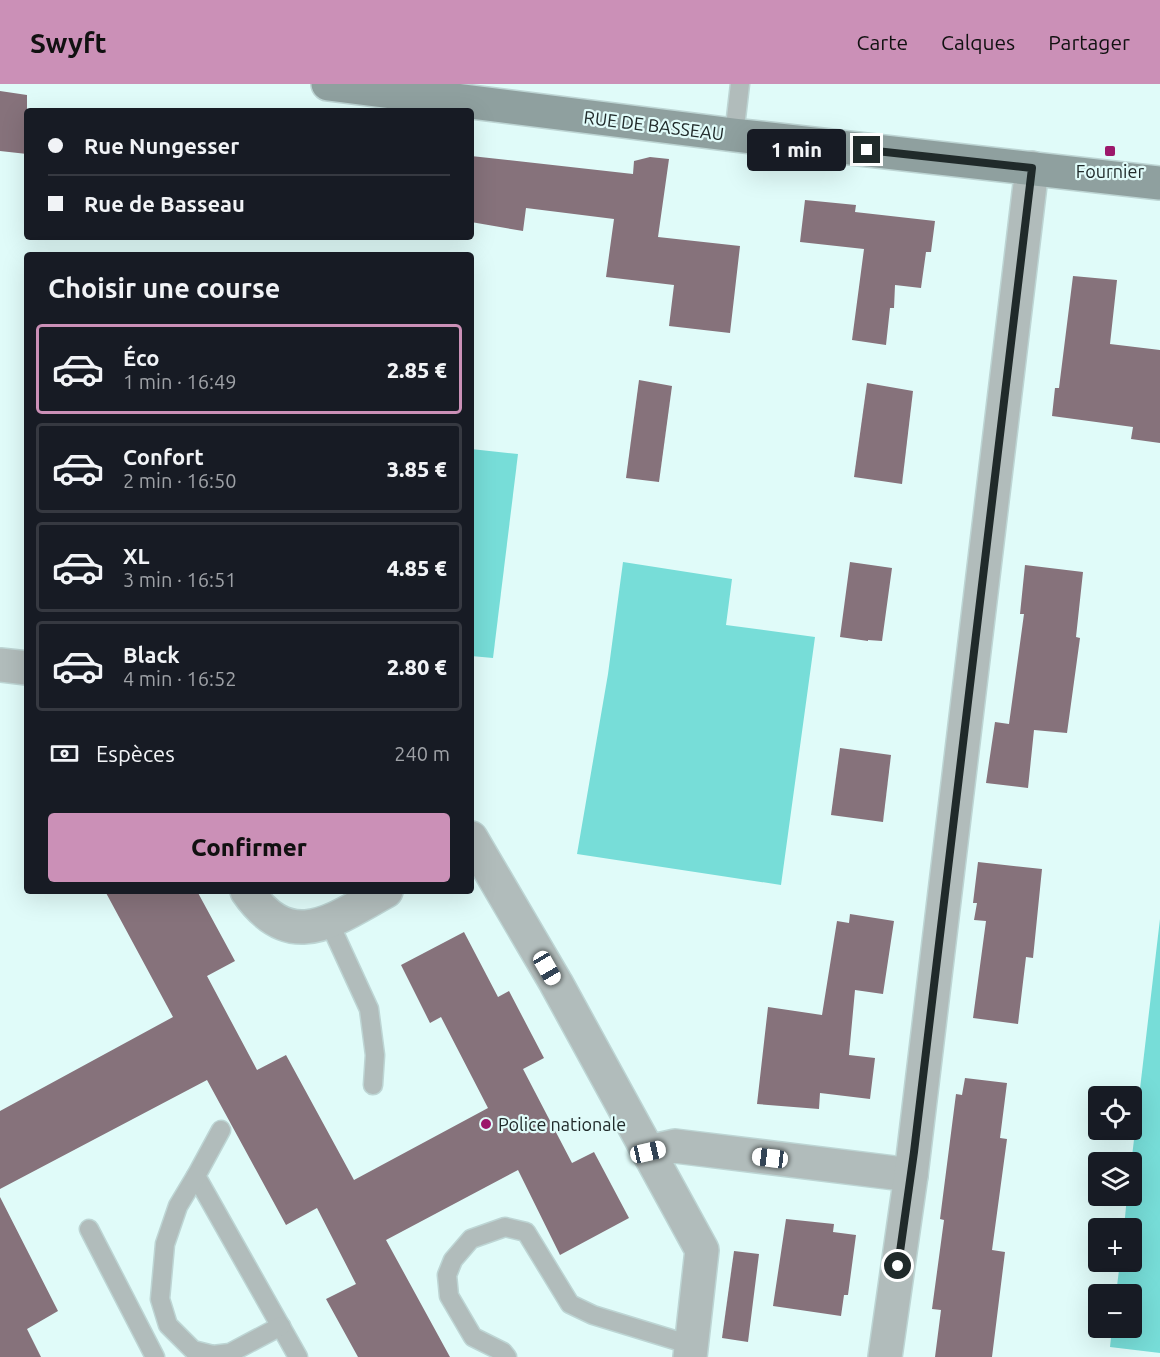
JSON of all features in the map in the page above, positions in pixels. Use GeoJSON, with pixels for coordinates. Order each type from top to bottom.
{"type":"FeatureCollection","features":[{"type":"Feature","properties":{"kind":"street","name":"RUE DE BASSEAU"},"geometry":{"type":"LineString","coordinates":[[328,84],[406,89],[734,135],[1160,183]]}},
{"type":"Feature","properties":{"kind":"street"},"geometry":{"type":"LineString","coordinates":[[885,1357],[911,1175],[1032,168]]}},
{"type":"Feature","properties":{"kind":"street"},"geometry":{"type":"LineString","coordinates":[[0,665],[24,668]]}},
{"type":"Feature","properties":{"kind":"street"},"geometry":{"type":"LineString","coordinates":[[474,845],[556,983],[702,1250],[691,1351]]}},
{"type":"Feature","properties":{"kind":"street"},"geometry":{"type":"LineString","coordinates":[[249,894],[259,909],[278,923],[299,928],[329,922],[380,894]]}},
{"type":"Feature","properties":{"kind":"street"},"geometry":{"type":"LineString","coordinates":[[648,1152],[675,1146],[911,1175]]}},
{"type":"Feature","properties":{"kind":"lane"},"geometry":{"type":"LineString","coordinates":[[734,135],[740,84]]}},
{"type":"Feature","properties":{"kind":"lane"},"geometry":{"type":"LineString","coordinates":[[329,922],[369,1010],[375,1055],[374,1085]]}},
{"type":"Feature","properties":{"kind":"lane"},"geometry":{"type":"LineString","coordinates":[[221,1130],[178,1206],[165,1245],[160,1299],[168,1325],[193,1350],[213,1355],[230,1353],[281,1326]]}},
{"type":"Feature","properties":{"kind":"lane"},"geometry":{"type":"LineString","coordinates":[[196,1176],[298,1357]]}},
{"type":"Feature","properties":{"kind":"lane"},"geometry":{"type":"LineString","coordinates":[[507,1357],[503,1352],[473,1337],[449,1296],[447,1275],[453,1260],[471,1239],[505,1227],[526,1232],[570,1304],[593,1315],[691,1351]]}},
{"type":"Feature","properties":{"kind":"lane"},"geometry":{"type":"LineString","coordinates":[[89,1229],[155,1357]]}},
{"type":"Feature","properties":{"kind":"shaded area"},"geometry":{"type":"Polygon","coordinates":[[[474,449],[518,454],[493,658],[474,656],[474,449]]]}},
{"type":"Feature","properties":{"kind":"shaded area"},"geometry":{"type":"Polygon","coordinates":[[[623,562],[732,579],[726,625],[815,637],[781,885],[577,854],[608,674],[623,562]]]}},
{"type":"Feature","properties":{"kind":"shaded area"},"geometry":{"type":"Polygon","coordinates":[[[1160,919],[1160,1353],[1110,1347],[1111,1338],[1142,1338],[1142,1284],[1117,1284],[1119,1272],[1142,1272],[1142,1218],[1125,1218],[1126,1206],[1142,1206],[1142,1152],[1133,1152],[1134,1140],[1142,1140],[1140,1086],[1160,919]]]}},
{"type":"Feature","properties":{"kind":"building"},"geometry":{"type":"Polygon","coordinates":[[[0,91],[27,95],[27,108],[24,108],[24,154],[0,151],[0,91]]]}},
{"type":"Feature","properties":{"kind":"building"},"geometry":{"type":"Polygon","coordinates":[[[474,156],[633,174],[634,161],[650,157],[669,159],[658,237],[740,246],[730,333],[669,326],[674,285],[606,277],[614,219],[526,208],[523,231],[474,223],[474,156]]]}},
{"type":"Feature","properties":{"kind":"building"},"geometry":{"type":"Polygon","coordinates":[[[805,200],[856,205],[855,212],[935,221],[931,252],[926,252],[921,288],[895,285],[894,308],[890,308],[886,345],[852,340],[864,249],[800,242],[805,200]]]}},
{"type":"Feature","properties":{"kind":"building"},"geometry":{"type":"Polygon","coordinates":[[[1073,276],[1117,280],[1110,344],[1160,350],[1160,443],[1131,439],[1133,427],[1052,416],[1055,388],[1059,388],[1073,276]]]}},
{"type":"Feature","properties":{"kind":"building"},"geometry":{"type":"Polygon","coordinates":[[[639,380],[672,386],[659,482],[626,478],[639,380]]]}},
{"type":"Feature","properties":{"kind":"building"},"geometry":{"type":"Polygon","coordinates":[[[867,383],[913,391],[902,484],[854,477],[867,383]]]}},
{"type":"Feature","properties":{"kind":"building"},"geometry":{"type":"Polygon","coordinates":[[[850,562],[892,568],[882,641],[840,637],[850,562]]]}},
{"type":"Feature","properties":{"kind":"building"},"geometry":{"type":"Polygon","coordinates":[[[1025,565],[1083,572],[1076,637],[1080,638],[1067,733],[1034,730],[1028,788],[986,783],[995,722],[1009,724],[1024,614],[1020,614],[1025,565]]]}},
{"type":"Feature","properties":{"kind":"building"},"geometry":{"type":"Polygon","coordinates":[[[840,748],[891,755],[883,822],[831,815],[840,748]]]}},
{"type":"Feature","properties":{"kind":"building"},"geometry":{"type":"Polygon","coordinates":[[[978,862],[1042,869],[1033,958],[1026,957],[1018,1024],[973,1018],[986,921],[974,920],[977,903],[973,903],[978,862]]]}},
{"type":"Feature","properties":{"kind":"building"},"geometry":{"type":"Polygon","coordinates":[[[107,894],[199,894],[235,961],[207,976],[257,1070],[286,1055],[354,1180],[488,1108],[441,1017],[430,1023],[401,965],[464,932],[498,997],[509,991],[544,1058],[523,1069],[572,1163],[594,1152],[629,1218],[560,1255],[518,1170],[386,1240],[450,1357],[358,1357],[326,1299],[356,1284],[317,1208],[286,1225],[207,1080],[0,1189],[0,1111],[173,1017],[107,894]]]}},
{"type":"Feature","properties":{"kind":"building"},"geometry":{"type":"Polygon","coordinates":[[[850,914],[894,921],[883,994],[855,990],[849,1055],[875,1058],[870,1099],[820,1093],[819,1109],[757,1104],[768,1007],[822,1015],[837,921],[849,923],[850,914]]]}},
{"type":"Feature","properties":{"kind":"building"},"geometry":{"type":"Polygon","coordinates":[[[965,1078],[1007,1083],[1000,1138],[1007,1139],[992,1250],[1005,1252],[992,1357],[935,1357],[941,1310],[932,1309],[944,1220],[940,1219],[956,1094],[962,1095],[965,1078]]]}},
{"type":"Feature","properties":{"kind":"building"},"geometry":{"type":"Polygon","coordinates":[[[0,1197],[58,1311],[27,1329],[41,1357],[0,1357],[0,1197]]]}},
{"type":"Feature","properties":{"kind":"building"},"geometry":{"type":"Polygon","coordinates":[[[786,1219],[834,1224],[833,1232],[856,1235],[848,1295],[844,1295],[841,1316],[773,1306],[786,1219]]]}},
{"type":"Feature","properties":{"kind":"building"},"geometry":{"type":"Polygon","coordinates":[[[734,1251],[759,1254],[748,1342],[722,1338],[734,1251]]]}},
{"type":"Feature","properties":{"kind":"place","name":"Fournier"},"geometry":{"type":"Point","coordinates":[1110,151]}},
{"type":"Feature","properties":{"kind":"place","name":"Police nationale"},"geometry":{"type":"Point","coordinates":[486,1124]}},
{"type":"Feature","properties":{"kind":"route"},"geometry":{"type":"LineString","coordinates":[[867,150],[1032,168],[914,1152],[898,1266]]}}]}
